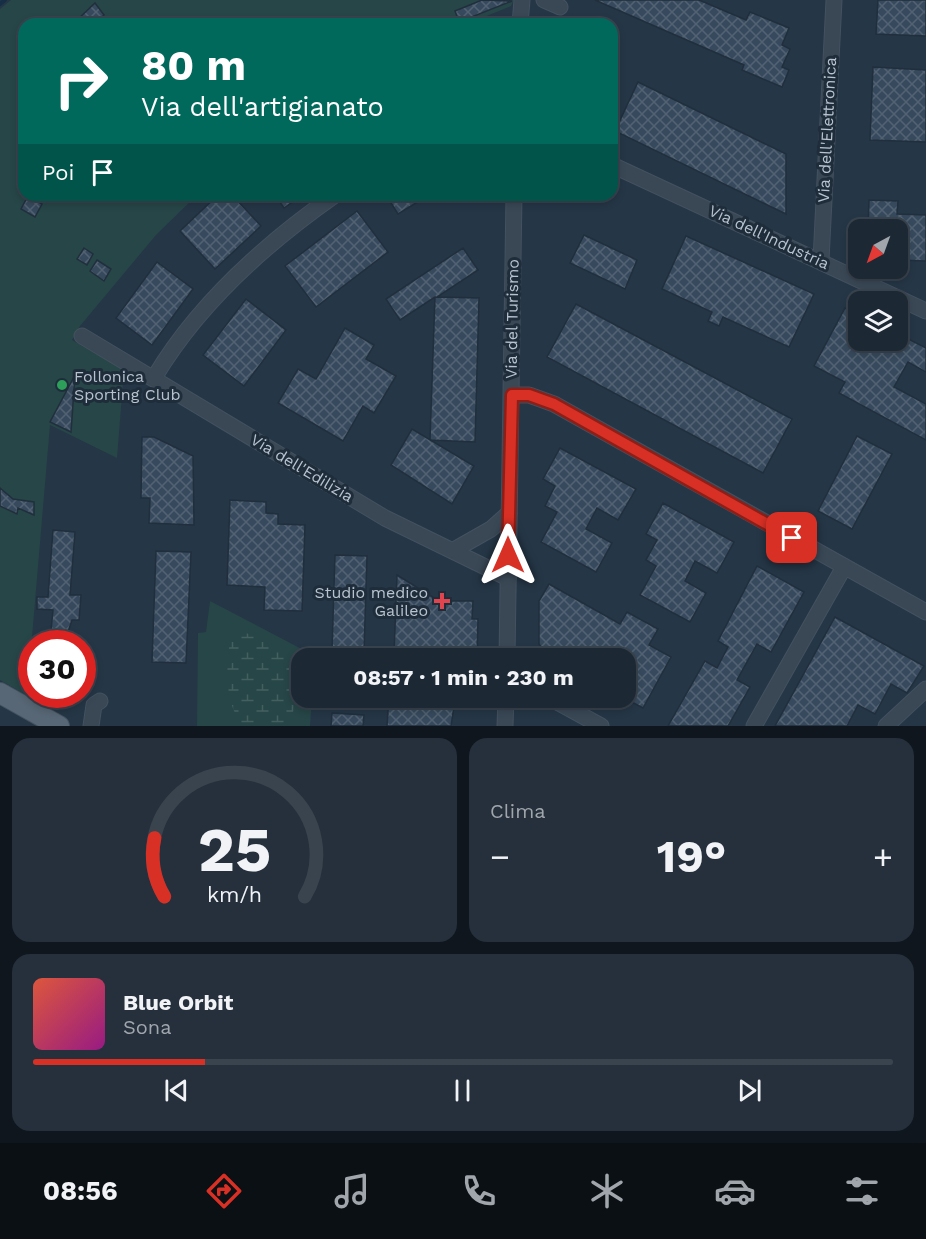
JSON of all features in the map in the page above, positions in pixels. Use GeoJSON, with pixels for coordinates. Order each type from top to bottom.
{"type":"FeatureCollection","features":[{"type":"Feature","properties":{"kind":"main road"},"geometry":{"type":"LineString","coordinates":[[0,693],[59,726]]}},
{"type":"Feature","properties":{"kind":"street"},"geometry":{"type":"LineString","coordinates":[[520,18],[522,0]]}},
{"type":"Feature","properties":{"kind":"street"},"geometry":{"type":"LineString","coordinates":[[544,0],[560,7]]}},
{"type":"Feature","properties":{"kind":"street","name":"Via dell'Elettronica"},"geometry":{"type":"LineString","coordinates":[[821,260],[834,0]]}},
{"type":"Feature","properties":{"kind":"street","name":"Via dell'Industria"},"geometry":{"type":"LineString","coordinates":[[618,168],[821,260],[926,311]]}},
{"type":"Feature","properties":{"kind":"street"},"geometry":{"type":"LineString","coordinates":[[154,378],[179,340],[248,263],[289,227],[326,201]]}},
{"type":"Feature","properties":{"kind":"street","name":"Via del Turismo"},"geometry":{"type":"LineString","coordinates":[[507,648],[514,201]]}},
{"type":"Feature","properties":{"kind":"street","name":"Via dell'Edilizia"},"geometry":{"type":"LineString","coordinates":[[82,336],[138,373],[154,378],[384,518],[508,578]]}},
{"type":"Feature","properties":{"kind":"street"},"geometry":{"type":"LineString","coordinates":[[512,395],[529,395],[554,404],[926,612]]}},
{"type":"Feature","properties":{"kind":"street"},"geometry":{"type":"LineString","coordinates":[[454,550],[491,529],[509,513]]}},
{"type":"Feature","properties":{"kind":"street"},"geometry":{"type":"LineString","coordinates":[[754,726],[844,567]]}},
{"type":"Feature","properties":{"kind":"street"},"geometry":{"type":"LineString","coordinates":[[886,726],[926,688]]}},
{"type":"Feature","properties":{"kind":"street"},"geometry":{"type":"LineString","coordinates":[[90,726],[94,705],[100,701]]}},
{"type":"Feature","properties":{"kind":"street"},"geometry":{"type":"LineString","coordinates":[[505,726],[506,708]]}},
{"type":"Feature","properties":{"kind":"street"},"geometry":{"type":"LineString","coordinates":[[568,708],[601,726]]}},
{"type":"Feature","properties":{"kind":"green space"},"geometry":{"type":"Polygon","coordinates":[[[11,0],[514,0],[511,6],[482,18],[18,18],[18,201],[191,201],[156,235],[80,326],[72,340],[124,370],[117,458],[50,425],[33,630],[18,630],[18,690],[0,680],[0,9],[11,0]]]}},
{"type":"Feature","properties":{"kind":"green space"},"geometry":{"type":"Polygon","coordinates":[[[210,601],[300,648],[291,648],[291,708],[311,708],[310,726],[197,726],[198,633],[206,632],[210,601]]]}},
{"type":"Feature","properties":{"kind":"green space"},"geometry":{"type":"Polygon","coordinates":[[[238,631],[249,634],[273,647],[289,665],[291,669],[291,708],[294,708],[289,726],[244,726],[237,717],[229,695],[227,671],[231,635],[238,631]]]}},
{"type":"Feature","properties":{"kind":"building"},"geometry":{"type":"Polygon","coordinates":[[[482,0],[512,1],[469,18],[458,18],[455,11],[482,0]]]}},
{"type":"Feature","properties":{"kind":"building"},"geometry":{"type":"Polygon","coordinates":[[[595,0],[699,0],[746,20],[750,12],[789,28],[782,45],[790,49],[782,67],[789,70],[782,87],[742,70],[744,65],[595,0]]]}},
{"type":"Feature","properties":{"kind":"building"},"geometry":{"type":"Polygon","coordinates":[[[878,0],[926,0],[926,36],[876,34],[878,0]]]}},
{"type":"Feature","properties":{"kind":"building"},"geometry":{"type":"Polygon","coordinates":[[[95,3],[104,15],[101,18],[79,18],[95,3]]]}},
{"type":"Feature","properties":{"kind":"building"},"geometry":{"type":"Polygon","coordinates":[[[873,67],[926,70],[926,142],[870,140],[873,67]]]}},
{"type":"Feature","properties":{"kind":"building"},"geometry":{"type":"Polygon","coordinates":[[[638,82],[786,154],[786,214],[618,132],[618,125],[638,82]]]}},
{"type":"Feature","properties":{"kind":"building"},"geometry":{"type":"Polygon","coordinates":[[[869,200],[898,201],[897,214],[926,215],[926,261],[908,260],[908,219],[868,219],[869,200]]]}},
{"type":"Feature","properties":{"kind":"building"},"geometry":{"type":"Polygon","coordinates":[[[25,201],[37,201],[42,204],[35,217],[21,209],[25,201]]]}},
{"type":"Feature","properties":{"kind":"building"},"geometry":{"type":"Polygon","coordinates":[[[212,201],[238,201],[261,226],[215,269],[180,231],[212,201]]]}},
{"type":"Feature","properties":{"kind":"building"},"geometry":{"type":"Polygon","coordinates":[[[279,201],[294,201],[284,208],[279,201]]]}},
{"type":"Feature","properties":{"kind":"building"},"geometry":{"type":"Polygon","coordinates":[[[390,201],[419,201],[398,214],[390,201]]]}},
{"type":"Feature","properties":{"kind":"building"},"geometry":{"type":"Polygon","coordinates":[[[357,211],[388,252],[316,307],[285,266],[357,211]]]}},
{"type":"Feature","properties":{"kind":"building"},"geometry":{"type":"Polygon","coordinates":[[[584,235],[637,260],[625,289],[570,263],[584,235]]]}},
{"type":"Feature","properties":{"kind":"building"},"geometry":{"type":"Polygon","coordinates":[[[686,236],[814,294],[789,347],[723,317],[719,326],[708,321],[712,312],[662,289],[686,236]]]}},
{"type":"Feature","properties":{"kind":"building"},"geometry":{"type":"Polygon","coordinates":[[[84,248],[93,254],[87,265],[77,259],[84,248]]]}},
{"type":"Feature","properties":{"kind":"building"},"geometry":{"type":"Polygon","coordinates":[[[463,248],[478,270],[437,297],[479,298],[475,442],[430,440],[435,297],[400,320],[386,299],[463,248]]]}},
{"type":"Feature","properties":{"kind":"building"},"geometry":{"type":"Polygon","coordinates":[[[97,260],[111,269],[104,281],[90,271],[97,260]]]}},
{"type":"Feature","properties":{"kind":"building"},"geometry":{"type":"Polygon","coordinates":[[[157,262],[193,289],[152,345],[116,318],[157,262]]]}},
{"type":"Feature","properties":{"kind":"building"},"geometry":{"type":"Polygon","coordinates":[[[246,299],[286,330],[244,386],[203,355],[246,299]]]}},
{"type":"Feature","properties":{"kind":"building"},"geometry":{"type":"Polygon","coordinates":[[[576,304],[792,419],[763,473],[547,357],[576,304]]]}},
{"type":"Feature","properties":{"kind":"building"},"geometry":{"type":"Polygon","coordinates":[[[845,308],[848,310],[848,351],[908,351],[908,339],[926,348],[926,372],[908,362],[894,387],[926,404],[926,440],[839,393],[845,382],[814,366],[845,308]]]}},
{"type":"Feature","properties":{"kind":"building"},"geometry":{"type":"Polygon","coordinates":[[[345,328],[374,345],[366,359],[396,376],[374,413],[363,406],[343,441],[278,403],[298,369],[316,379],[345,328]]]}},
{"type":"Feature","properties":{"kind":"building"},"geometry":{"type":"Polygon","coordinates":[[[75,375],[71,432],[50,422],[75,375]]]}},
{"type":"Feature","properties":{"kind":"building"},"geometry":{"type":"Polygon","coordinates":[[[412,429],[474,466],[452,504],[391,465],[412,429]]]}},
{"type":"Feature","properties":{"kind":"building"},"geometry":{"type":"Polygon","coordinates":[[[857,436],[892,454],[852,529],[818,511],[857,436]]]}},
{"type":"Feature","properties":{"kind":"building"},"geometry":{"type":"Polygon","coordinates":[[[142,437],[154,437],[193,456],[194,525],[149,523],[150,498],[141,498],[142,437]]]}},
{"type":"Feature","properties":{"kind":"building"},"geometry":{"type":"Polygon","coordinates":[[[560,448],[636,489],[618,520],[597,508],[586,529],[612,543],[596,572],[541,542],[557,512],[545,506],[555,486],[543,479],[560,448]]]}},
{"type":"Feature","properties":{"kind":"building"},"geometry":{"type":"Polygon","coordinates":[[[0,488],[13,499],[34,502],[34,515],[18,508],[17,514],[0,506],[0,488]]]}},
{"type":"Feature","properties":{"kind":"building"},"geometry":{"type":"Polygon","coordinates":[[[230,500],[266,502],[266,513],[278,514],[278,524],[305,525],[302,611],[264,610],[265,587],[227,585],[230,500]]]}},
{"type":"Feature","properties":{"kind":"building"},"geometry":{"type":"Polygon","coordinates":[[[663,503],[734,542],[717,573],[695,561],[685,581],[706,593],[690,622],[640,595],[656,566],[646,560],[657,540],[646,534],[663,503]]]}},
{"type":"Feature","properties":{"kind":"building"},"geometry":{"type":"Polygon","coordinates":[[[53,530],[75,532],[70,595],[81,595],[79,620],[72,620],[69,630],[51,630],[53,610],[37,609],[37,597],[48,597],[53,530]]]}},
{"type":"Feature","properties":{"kind":"building"},"geometry":{"type":"Polygon","coordinates":[[[156,551],[191,552],[186,663],[152,662],[156,551]]]}},
{"type":"Feature","properties":{"kind":"building"},"geometry":{"type":"Polygon","coordinates":[[[335,555],[367,556],[364,648],[332,648],[335,555]]]}},
{"type":"Feature","properties":{"kind":"building"},"geometry":{"type":"Polygon","coordinates":[[[757,566],[804,592],[771,652],[757,644],[737,680],[750,687],[728,726],[668,726],[705,661],[717,668],[728,647],[718,641],[757,566]]]}},
{"type":"Feature","properties":{"kind":"building"},"geometry":{"type":"Polygon","coordinates":[[[397,575],[439,601],[473,601],[472,619],[478,619],[477,648],[394,648],[397,575]]]}},
{"type":"Feature","properties":{"kind":"building"},"geometry":{"type":"Polygon","coordinates":[[[549,584],[620,624],[627,612],[658,629],[649,645],[671,657],[643,708],[636,704],[636,648],[542,648],[539,644],[539,601],[549,584]]]}},
{"type":"Feature","properties":{"kind":"building"},"geometry":{"type":"Polygon","coordinates":[[[835,617],[924,666],[907,693],[891,684],[875,714],[858,705],[847,726],[775,726],[835,617]]]}},
{"type":"Feature","properties":{"kind":"building"},"geometry":{"type":"Polygon","coordinates":[[[388,708],[454,708],[451,726],[387,726],[388,708]]]}},
{"type":"Feature","properties":{"kind":"building"},"geometry":{"type":"Polygon","coordinates":[[[332,713],[364,715],[363,726],[331,726],[332,713]]]}},
{"type":"Feature","properties":{"kind":"waterway"},"geometry":{"type":"LineString","coordinates":[[0,4],[5,0]]}},
{"type":"Feature","properties":{"kind":"place","name":"Follonica Sporting Club"},"geometry":{"type":"Point","coordinates":[62,385]}},
{"type":"Feature","properties":{"kind":"place","name":"Studio medico Galileo"},"geometry":{"type":"Point","coordinates":[442,601]}},
{"type":"Feature","properties":{"kind":"route"},"geometry":{"type":"LineString","coordinates":[[508,555],[512,395],[529,395],[554,404],[792,538]]}}]}
